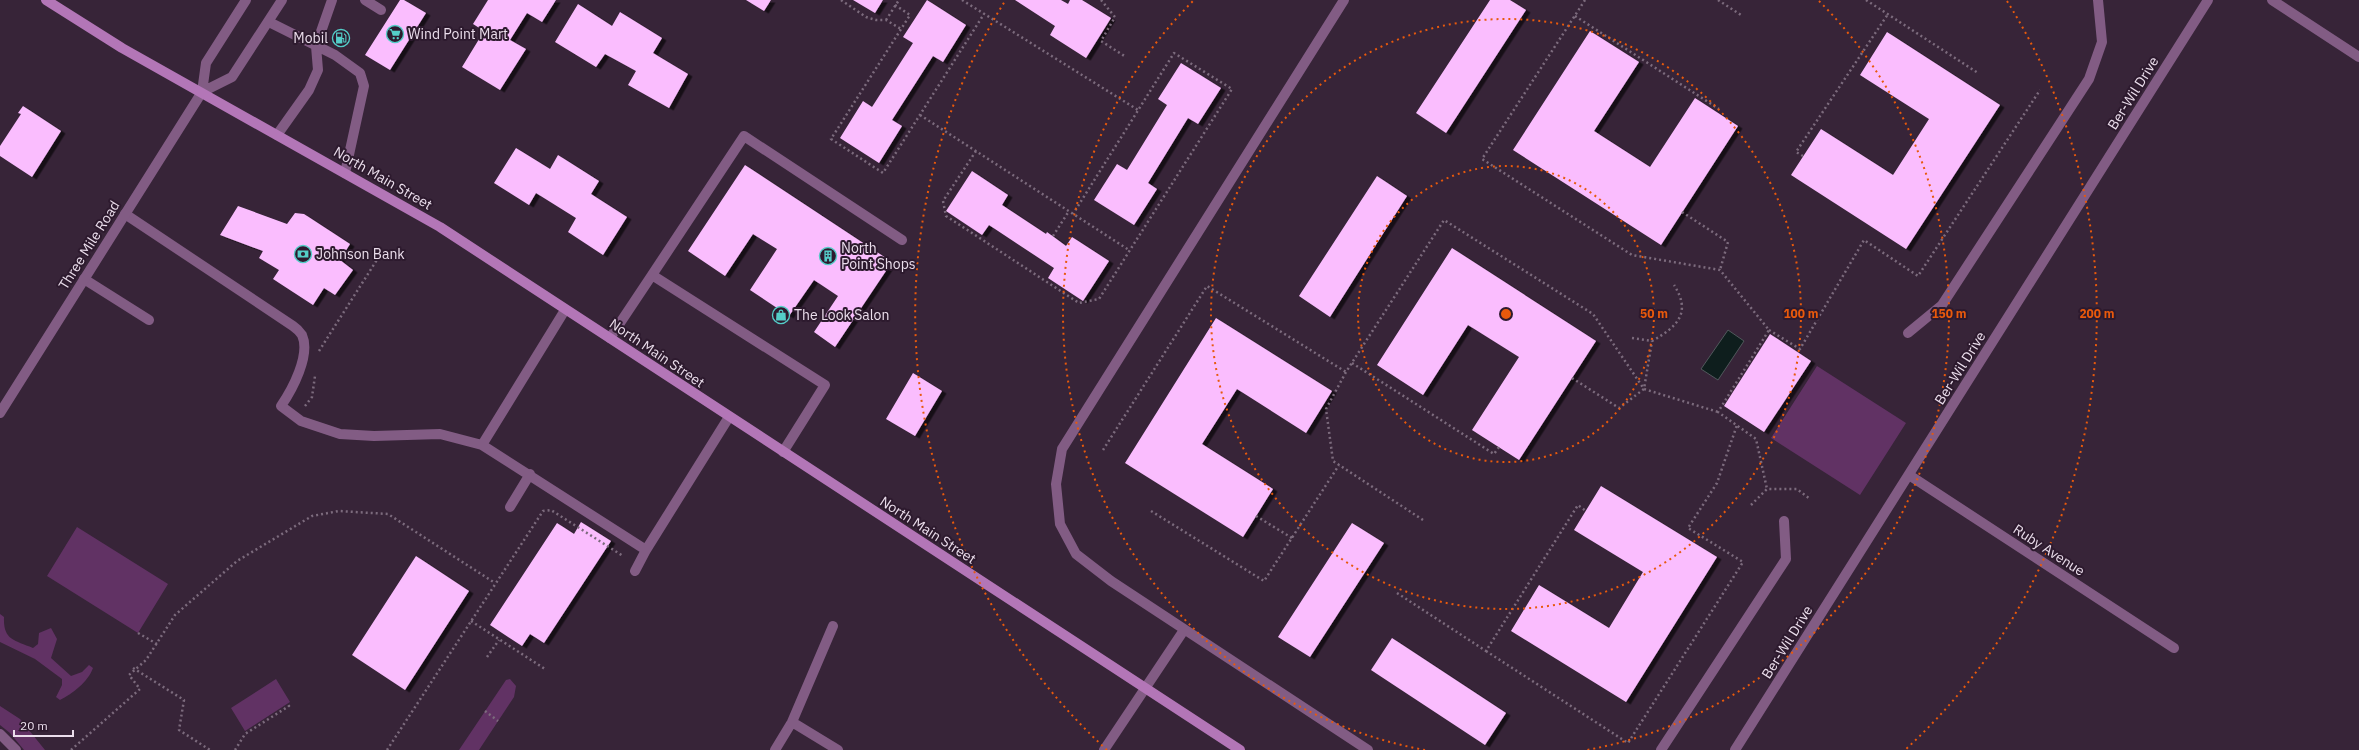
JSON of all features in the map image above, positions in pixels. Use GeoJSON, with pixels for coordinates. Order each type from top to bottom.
{"type":"FeatureCollection","features":[{"type":"Feature","properties":{"kind":"main road","name":"North Main Street"},"geometry":{"type":"LineString","coordinates":[[46,0],[122,48],[440,227],[1240,750]]}},
{"type":"Feature","properties":{"kind":"street","name":"Three Mile Road"},"geometry":{"type":"LineString","coordinates":[[0,413],[202,92],[206,63],[246,0]]}},
{"type":"Feature","properties":{"kind":"street"},"geometry":{"type":"LineString","coordinates":[[202,92],[232,77],[282,0]]}},
{"type":"Feature","properties":{"kind":"street"},"geometry":{"type":"LineString","coordinates":[[278,135],[308,90],[318,70],[316,46],[332,0]]}},
{"type":"Feature","properties":{"kind":"street"},"geometry":{"type":"LineString","coordinates":[[366,0],[381,10]]}},
{"type":"Feature","properties":{"kind":"street"},"geometry":{"type":"LineString","coordinates":[[1344,0],[1062,449],[1056,484],[1060,524],[1076,554],[1111,581],[1368,750]]}},
{"type":"Feature","properties":{"kind":"street"},"geometry":{"type":"LineString","coordinates":[[1908,333],[1942,305],[2089,79],[2102,42],[2098,0]]}},
{"type":"Feature","properties":{"kind":"street","name":"Ber-Wil Drive"},"geometry":{"type":"LineString","coordinates":[[1735,750],[2208,0]]}},
{"type":"Feature","properties":{"kind":"street"},"geometry":{"type":"LineString","coordinates":[[2272,0],[2359,57]]}},
{"type":"Feature","properties":{"kind":"street"},"geometry":{"type":"LineString","coordinates":[[269,22],[335,55],[360,74],[364,86],[345,173]]}},
{"type":"Feature","properties":{"kind":"street"},"geometry":{"type":"LineString","coordinates":[[610,338],[744,136],[902,240]]}},
{"type":"Feature","properties":{"kind":"street"},"geometry":{"type":"LineString","coordinates":[[125,214],[293,326],[302,335],[304,351],[299,373],[281,406],[297,418],[340,434],[374,436],[440,434],[482,445],[530,474],[646,550]]}},
{"type":"Feature","properties":{"kind":"street"},"geometry":{"type":"LineString","coordinates":[[652,276],[825,385],[783,452]]}},
{"type":"Feature","properties":{"kind":"street"},"geometry":{"type":"LineString","coordinates":[[84,279],[149,320]]}},
{"type":"Feature","properties":{"kind":"street"},"geometry":{"type":"LineString","coordinates":[[482,445],[565,310]]}},
{"type":"Feature","properties":{"kind":"street"},"geometry":{"type":"LineString","coordinates":[[635,571],[646,550],[729,417]]}},
{"type":"Feature","properties":{"kind":"street"},"geometry":{"type":"LineString","coordinates":[[510,507],[530,474]]}},
{"type":"Feature","properties":{"kind":"street","name":"Ruby Avenue"},"geometry":{"type":"LineString","coordinates":[[1909,475],[2174,648]]}},
{"type":"Feature","properties":{"kind":"street"},"geometry":{"type":"LineString","coordinates":[[1661,750],[1786,559],[1784,521]]}},
{"type":"Feature","properties":{"kind":"street"},"geometry":{"type":"LineString","coordinates":[[775,750],[792,722],[833,626]]}},
{"type":"Feature","properties":{"kind":"street"},"geometry":{"type":"LineString","coordinates":[[1104,750],[1184,630]]}},
{"type":"Feature","properties":{"kind":"street"},"geometry":{"type":"LineString","coordinates":[[792,722],[838,750]]}},
{"type":"Feature","properties":{"kind":"street"},"geometry":{"type":"LineString","coordinates":[[0,734],[16,750]]}},
{"type":"Feature","properties":{"kind":"path"},"geometry":{"type":"LineString","coordinates":[[841,0],[866,17],[876,20],[886,20],[901,29]]}},
{"type":"Feature","properties":{"kind":"path"},"geometry":{"type":"LineString","coordinates":[[886,20],[899,0]]}},
{"type":"Feature","properties":{"kind":"path"},"geometry":{"type":"LineString","coordinates":[[962,0],[1138,110]]}},
{"type":"Feature","properties":{"kind":"path"},"geometry":{"type":"LineString","coordinates":[[1100,0],[1115,17],[1101,42],[1126,57]]}},
{"type":"Feature","properties":{"kind":"path"},"geometry":{"type":"LineString","coordinates":[[1585,0],[1482,159],[1632,255],[1720,270],[1769,330],[1800,349],[1864,240],[1918,276],[2040,90]]}},
{"type":"Feature","properties":{"kind":"path"},"geometry":{"type":"LineString","coordinates":[[1718,0],[1740,15]]}},
{"type":"Feature","properties":{"kind":"path"},"geometry":{"type":"LineString","coordinates":[[1866,0],[1978,72]]}},
{"type":"Feature","properties":{"kind":"path"},"geometry":{"type":"LineString","coordinates":[[895,5],[910,15],[831,139],[883,173],[984,14]]}},
{"type":"Feature","properties":{"kind":"path"},"geometry":{"type":"LineString","coordinates":[[1803,156],[1796,152],[1888,14]]}},
{"type":"Feature","properties":{"kind":"path"},"geometry":{"type":"LineString","coordinates":[[1575,16],[1719,109]]}},
{"type":"Feature","properties":{"kind":"path"},"geometry":{"type":"LineString","coordinates":[[976,151],[943,201],[946,216],[1079,303],[1099,299],[1232,89],[1174,53],[1073,214]]}},
{"type":"Feature","properties":{"kind":"path"},"geometry":{"type":"LineString","coordinates":[[920,115],[1129,250]]}},
{"type":"Feature","properties":{"kind":"path"},"geometry":{"type":"LineString","coordinates":[[1053,236],[1069,211]]}},
{"type":"Feature","properties":{"kind":"path"},"geometry":{"type":"LineString","coordinates":[[1682,212],[1728,242],[1720,270]]}},
{"type":"Feature","properties":{"kind":"path"},"geometry":{"type":"LineString","coordinates":[[1423,520],[1333,461],[1326,409],[1352,362],[1444,220],[1593,314],[1644,388],[1718,412],[1756,439],[1767,489]]}},
{"type":"Feature","properties":{"kind":"path"},"geometry":{"type":"LineString","coordinates":[[318,354],[380,255],[385,258]]}},
{"type":"Feature","properties":{"kind":"path"},"geometry":{"type":"LineString","coordinates":[[1103,450],[1207,286],[1346,372]]}},
{"type":"Feature","properties":{"kind":"path"},"geometry":{"type":"LineString","coordinates":[[1632,338],[1652,341],[1677,323],[1682,312],[1681,297],[1674,286]]}},
{"type":"Feature","properties":{"kind":"path"},"geometry":{"type":"LineString","coordinates":[[1718,412],[1769,330]]}},
{"type":"Feature","properties":{"kind":"path"},"geometry":{"type":"LineString","coordinates":[[1572,378],[1619,408],[1644,388],[1652,341]]}},
{"type":"Feature","properties":{"kind":"path"},"geometry":{"type":"LineString","coordinates":[[1352,362],[1494,454],[1499,448]]}},
{"type":"Feature","properties":{"kind":"path"},"geometry":{"type":"LineString","coordinates":[[297,418],[312,397],[316,368]]}},
{"type":"Feature","properties":{"kind":"path"},"geometry":{"type":"LineString","coordinates":[[1396,593],[1628,743],[1743,562],[1688,528],[1717,483],[1737,425]]}},
{"type":"Feature","properties":{"kind":"path"},"geometry":{"type":"LineString","coordinates":[[1151,511],[1264,581],[1339,465]]}},
{"type":"Feature","properties":{"kind":"path"},"geometry":{"type":"LineString","coordinates":[[1751,505],[1767,489],[1797,490],[1810,499]]}},
{"type":"Feature","properties":{"kind":"path"},"geometry":{"type":"LineString","coordinates":[[1486,651],[1578,505],[1586,510]]}},
{"type":"Feature","properties":{"kind":"path"},"geometry":{"type":"LineString","coordinates":[[387,750],[543,511],[551,510],[622,556]]}},
{"type":"Feature","properties":{"kind":"path"},"geometry":{"type":"LineString","coordinates":[[71,750],[140,689],[130,675],[137,670],[157,644],[175,615],[237,561],[312,516],[332,512],[388,514],[495,583]]}},
{"type":"Feature","properties":{"kind":"path"},"geometry":{"type":"LineString","coordinates":[[1256,516],[1292,538]]}},
{"type":"Feature","properties":{"kind":"path"},"geometry":{"type":"LineString","coordinates":[[471,621],[545,669]]}},
{"type":"Feature","properties":{"kind":"path"},"geometry":{"type":"LineString","coordinates":[[138,633],[157,644]]}},
{"type":"Feature","properties":{"kind":"path"},"geometry":{"type":"LineString","coordinates":[[487,657],[499,640]]}},
{"type":"Feature","properties":{"kind":"path"},"geometry":{"type":"LineString","coordinates":[[133,668],[184,700],[179,730],[210,750]]}},
{"type":"Feature","properties":{"kind":"path"},"geometry":{"type":"LineString","coordinates":[[235,750],[245,734],[289,706],[287,704]]}},
{"type":"Feature","properties":{"kind":"path"},"geometry":{"type":"LineString","coordinates":[[485,711],[498,721]]}},
{"type":"Feature","properties":{"kind":"shaded area"},"geometry":{"type":"Polygon","coordinates":[[[1728,330],[1744,341],[1718,380],[1701,369],[1728,330]]]}},
{"type":"Feature","properties":{"kind":"shaded area"},"geometry":{"type":"Polygon","coordinates":[[[1817,366],[1906,423],[1860,495],[1771,438],[1817,366]]]}},
{"type":"Feature","properties":{"kind":"shaded area"},"geometry":{"type":"Polygon","coordinates":[[[77,527],[168,584],[138,633],[47,576],[77,527]]]}},
{"type":"Feature","properties":{"kind":"shaded area"},"geometry":{"type":"Polygon","coordinates":[[[0,614],[4,617],[5,630],[8,635],[15,641],[33,648],[38,644],[39,633],[51,628],[57,639],[51,658],[71,676],[82,672],[89,665],[93,668],[84,683],[60,700],[56,697],[62,685],[62,679],[35,659],[0,642],[0,614]]]}},
{"type":"Feature","properties":{"kind":"shaded area"},"geometry":{"type":"Polygon","coordinates":[[[276,679],[290,702],[245,731],[231,708],[276,679]]]}},
{"type":"Feature","properties":{"kind":"shaded area"},"geometry":{"type":"Polygon","coordinates":[[[510,679],[516,686],[514,697],[479,750],[459,750],[506,680],[510,679]]]}},
{"type":"Feature","properties":{"kind":"shaded area"},"geometry":{"type":"Polygon","coordinates":[[[0,706],[20,719],[45,750],[24,750],[10,733],[0,725],[0,706]]]}},
{"type":"Feature","properties":{"kind":"building","name":"Wind Point Mart"},"geometry":{"type":"Polygon","coordinates":[[[400,0],[404,0],[426,13],[390,70],[365,55],[400,0]]]}},
{"type":"Feature","properties":{"kind":"building"},"geometry":{"type":"Polygon","coordinates":[[[488,0],[556,0],[542,22],[527,13],[510,40],[526,49],[500,90],[462,67],[484,31],[473,24],[488,0]]]}},
{"type":"Feature","properties":{"kind":"building"},"geometry":{"type":"Polygon","coordinates":[[[746,0],[771,0],[764,11],[746,0]]]}},
{"type":"Feature","properties":{"kind":"building"},"geometry":{"type":"Polygon","coordinates":[[[853,0],[883,0],[875,13],[853,0]]]}},
{"type":"Feature","properties":{"kind":"building"},"geometry":{"type":"Polygon","coordinates":[[[927,0],[966,25],[943,62],[933,56],[892,120],[902,126],[879,163],[840,138],[863,101],[872,107],[913,43],[903,37],[927,0]]]}},
{"type":"Feature","properties":{"kind":"building"},"geometry":{"type":"Polygon","coordinates":[[[1015,0],[1061,0],[1068,4],[1070,0],[1082,0],[1111,18],[1086,58],[1050,35],[1055,26],[1015,0]]]}},
{"type":"Feature","properties":{"kind":"building"},"geometry":{"type":"Polygon","coordinates":[[[1490,0],[1510,0],[1526,10],[1446,133],[1416,113],[1490,0]]]}},
{"type":"Feature","properties":{"kind":"building"},"geometry":{"type":"Polygon","coordinates":[[[578,4],[612,26],[620,12],[662,38],[653,53],[688,74],[669,108],[628,85],[636,71],[605,54],[596,67],[555,42],[578,4]]]}},
{"type":"Feature","properties":{"kind":"building"},"geometry":{"type":"Polygon","coordinates":[[[1590,31],[1639,62],[1594,131],[1650,167],[1695,98],[1738,126],[1661,245],[1513,150],[1590,31]]]}},
{"type":"Feature","properties":{"kind":"building"},"geometry":{"type":"Polygon","coordinates":[[[1887,32],[2000,105],[1906,249],[1791,175],[1821,129],[1893,175],[1929,119],[1860,75],[1887,32]]]}},
{"type":"Feature","properties":{"kind":"building"},"geometry":{"type":"Polygon","coordinates":[[[1181,63],[1221,88],[1198,124],[1188,118],[1148,183],[1157,189],[1134,225],[1094,200],[1117,164],[1127,170],[1167,105],[1158,99],[1181,63]]]}},
{"type":"Feature","properties":{"kind":"building"},"geometry":{"type":"Polygon","coordinates":[[[23,106],[61,131],[32,177],[0,156],[0,146],[21,114],[18,113],[23,106]]]}},
{"type":"Feature","properties":{"kind":"building"},"geometry":{"type":"Polygon","coordinates":[[[516,148],[550,169],[558,155],[599,181],[591,194],[627,217],[603,255],[568,232],[576,218],[536,193],[529,205],[494,183],[516,148]]]}},
{"type":"Feature","properties":{"kind":"building","name":"North Point Shops"},"geometry":{"type":"Polygon","coordinates":[[[745,165],[892,262],[835,347],[814,332],[838,296],[814,280],[789,316],[750,290],[777,249],[753,234],[725,276],[688,251],[745,165]]]}},
{"type":"Feature","properties":{"kind":"building"},"geometry":{"type":"Polygon","coordinates":[[[972,171],[1008,195],[1002,205],[1046,234],[1047,232],[1066,246],[1072,237],[1109,261],[1083,301],[1048,278],[1054,268],[989,225],[982,235],[946,211],[972,171]]]}},
{"type":"Feature","properties":{"kind":"building"},"geometry":{"type":"Polygon","coordinates":[[[1377,176],[1407,196],[1330,317],[1299,296],[1377,176]]]}},
{"type":"Feature","properties":{"kind":"building","name":"Johnson Bank"},"geometry":{"type":"Polygon","coordinates":[[[238,206],[287,224],[295,213],[304,214],[350,244],[340,260],[353,270],[335,295],[324,288],[313,305],[273,279],[279,270],[259,258],[263,251],[220,235],[238,206]]]}},
{"type":"Feature","properties":{"kind":"building"},"geometry":{"type":"Polygon","coordinates":[[[1452,248],[1596,341],[1519,460],[1472,430],[1519,357],[1468,325],[1423,395],[1377,365],[1452,248]]]}},
{"type":"Feature","properties":{"kind":"building"},"geometry":{"type":"Polygon","coordinates":[[[1216,318],[1332,391],[1306,433],[1237,389],[1202,444],[1273,489],[1243,537],[1125,463],[1216,318]]]}},
{"type":"Feature","properties":{"kind":"building"},"geometry":{"type":"Polygon","coordinates":[[[1770,334],[1811,361],[1764,432],[1724,406],[1770,334]]]}},
{"type":"Feature","properties":{"kind":"building"},"geometry":{"type":"Polygon","coordinates":[[[913,373],[942,391],[915,436],[886,419],[913,373]]]}},
{"type":"Feature","properties":{"kind":"building"},"geometry":{"type":"Polygon","coordinates":[[[1601,486],[1717,557],[1626,702],[1511,631],[1539,585],[1609,628],[1643,572],[1574,530],[1601,486]]]}},
{"type":"Feature","properties":{"kind":"building"},"geometry":{"type":"Polygon","coordinates":[[[581,522],[611,541],[544,643],[530,634],[522,646],[490,625],[557,523],[574,534],[581,522]]]}},
{"type":"Feature","properties":{"kind":"building"},"geometry":{"type":"Polygon","coordinates":[[[1352,523],[1384,543],[1310,657],[1278,637],[1352,523]]]}},
{"type":"Feature","properties":{"kind":"building"},"geometry":{"type":"Polygon","coordinates":[[[416,556],[469,591],[405,690],[352,655],[416,556]]]}},
{"type":"Feature","properties":{"kind":"building"},"geometry":{"type":"Polygon","coordinates":[[[1392,638],[1506,713],[1485,745],[1371,670],[1392,638]]]}},
{"type":"Feature","properties":{"kind":"place","name":"Wind Point Mart"},"geometry":{"type":"Point","coordinates":[395,34]}},
{"type":"Feature","properties":{"kind":"place","name":"Mobil"},"geometry":{"type":"Point","coordinates":[341,38]}},
{"type":"Feature","properties":{"kind":"place","name":"Johnson Bank"},"geometry":{"type":"Point","coordinates":[303,254]}},
{"type":"Feature","properties":{"kind":"place","name":"North Point Shops"},"geometry":{"type":"Point","coordinates":[828,256]}},
{"type":"Feature","properties":{"kind":"place","name":"The Look Salon"},"geometry":{"type":"Point","coordinates":[781,315]}}]}
